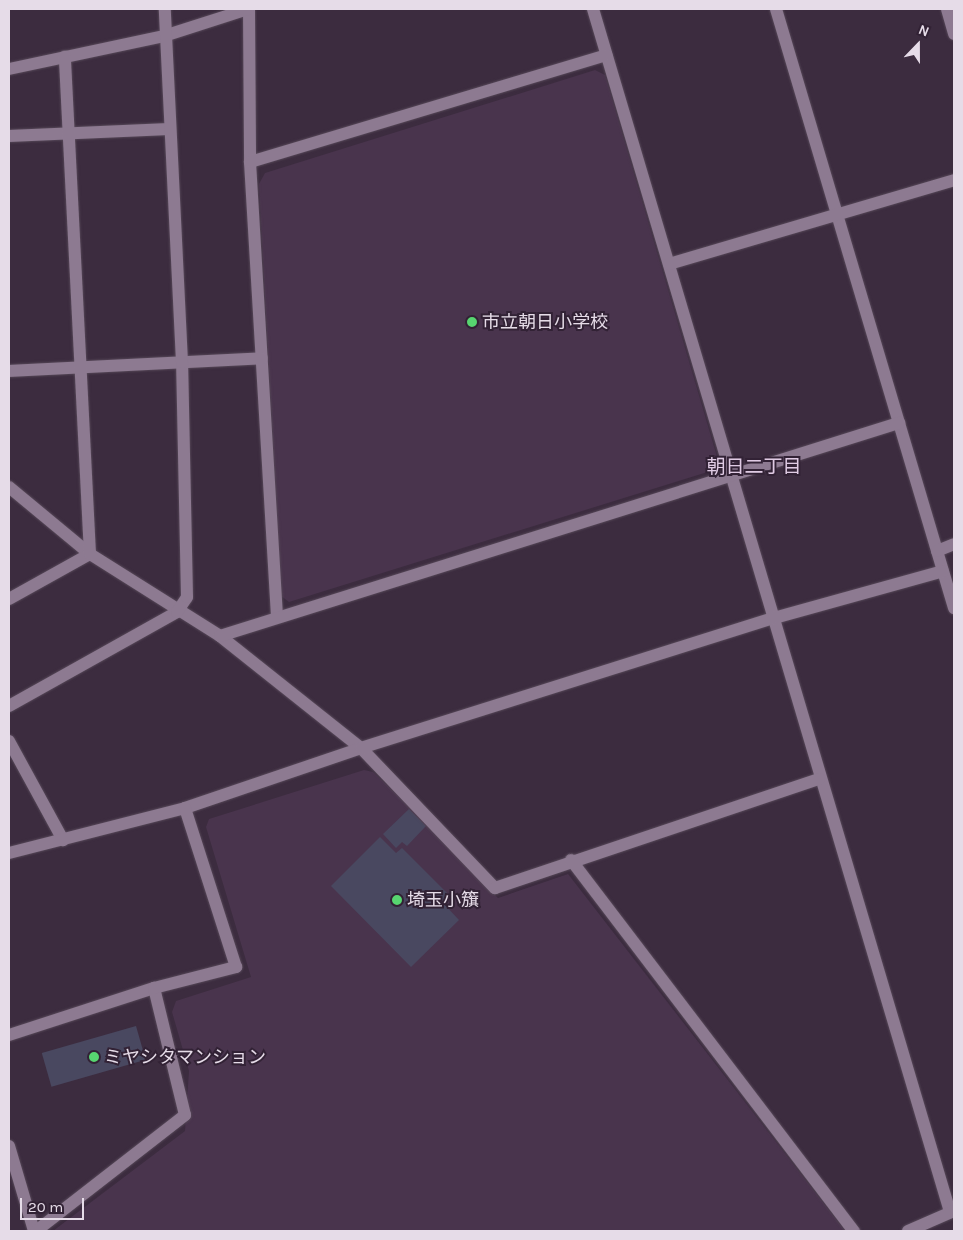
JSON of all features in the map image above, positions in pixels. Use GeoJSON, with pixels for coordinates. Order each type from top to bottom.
{"type":"FeatureCollection","features":[{"type":"Feature","properties":{"kind":"street"},"geometry":{"type":"LineString","coordinates":[[9,706],[177,612],[187,597],[182,362],[164,36],[165,9]]}},
{"type":"Feature","properties":{"kind":"street"},"geometry":{"type":"LineString","coordinates":[[9,69],[164,36],[249,9],[250,162],[277,617]]}},
{"type":"Feature","properties":{"kind":"street"},"geometry":{"type":"LineString","coordinates":[[593,9],[774,618],[819,779],[952,1212],[908,1231]]}},
{"type":"Feature","properties":{"kind":"street"},"geometry":{"type":"LineString","coordinates":[[776,9],[954,608]]}},
{"type":"Feature","properties":{"kind":"street"},"geometry":{"type":"LineString","coordinates":[[947,9],[954,34]]}},
{"type":"Feature","properties":{"kind":"street"},"geometry":{"type":"LineString","coordinates":[[250,162],[606,55]]}},
{"type":"Feature","properties":{"kind":"street"},"geometry":{"type":"LineString","coordinates":[[65,57],[90,554]]}},
{"type":"Feature","properties":{"kind":"street"},"geometry":{"type":"LineString","coordinates":[[9,136],[169,129]]}},
{"type":"Feature","properties":{"kind":"street"},"geometry":{"type":"LineString","coordinates":[[669,264],[954,180]]}},
{"type":"Feature","properties":{"kind":"street"},"geometry":{"type":"LineString","coordinates":[[9,371],[262,358]]}},
{"type":"Feature","properties":{"kind":"street"},"geometry":{"type":"LineString","coordinates":[[220,636],[899,423]]}},
{"type":"Feature","properties":{"kind":"street"},"geometry":{"type":"LineString","coordinates":[[10,489],[90,554],[177,612],[220,636],[361,748],[494,888],[571,860],[819,779]]}},
{"type":"Feature","properties":{"kind":"street"},"geometry":{"type":"LineString","coordinates":[[937,551],[954,544]]}},
{"type":"Feature","properties":{"kind":"street"},"geometry":{"type":"LineString","coordinates":[[9,598],[90,554]]}},
{"type":"Feature","properties":{"kind":"street"},"geometry":{"type":"LineString","coordinates":[[9,853],[185,808],[361,748],[774,618],[943,571]]}},
{"type":"Feature","properties":{"kind":"street"},"geometry":{"type":"LineString","coordinates":[[9,741],[63,840]]}},
{"type":"Feature","properties":{"kind":"street"},"geometry":{"type":"LineString","coordinates":[[9,1035],[154,988],[236,967],[185,808]]}},
{"type":"Feature","properties":{"kind":"street"},"geometry":{"type":"LineString","coordinates":[[571,860],[854,1231]]}},
{"type":"Feature","properties":{"kind":"street"},"geometry":{"type":"LineString","coordinates":[[9,1146],[35,1231],[185,1115],[154,988]]}},
{"type":"Feature","properties":{"kind":"shaded area","name":"市立朝日小学校"},"geometry":{"type":"Polygon","coordinates":[[[595,70],[605,75],[718,460],[714,470],[289,602],[281,596],[259,184],[265,173],[595,70]]]}},
{"type":"Feature","properties":{"kind":"shaded area"},"geometry":{"type":"Polygon","coordinates":[[[364,770],[373,772],[408,805],[498,898],[568,874],[845,1231],[53,1231],[185,1131],[189,1071],[172,1012],[176,1001],[251,977],[206,827],[209,819],[364,770]]]}},
{"type":"Feature","properties":{"kind":"building"},"geometry":{"type":"Polygon","coordinates":[[[409,809],[426,826],[407,846],[402,842],[396,848],[383,834],[409,809]]]}},
{"type":"Feature","properties":{"kind":"building"},"geometry":{"type":"Polygon","coordinates":[[[380,837],[396,853],[402,848],[451,897],[444,904],[459,920],[411,967],[331,886],[380,837]]]}},
{"type":"Feature","properties":{"kind":"building","name":"ミヤシタマンション"},"geometry":{"type":"Polygon","coordinates":[[[136,1026],[146,1060],[51,1087],[42,1053],[136,1026]]]}},
{"type":"Feature","properties":{"kind":"place","name":"市立朝日小学校"},"geometry":{"type":"Point","coordinates":[472,322]}},
{"type":"Feature","properties":{"kind":"place","name":"埼玉小籏"},"geometry":{"type":"Point","coordinates":[397,900]}},
{"type":"Feature","properties":{"kind":"place","name":"ミヤシタマンション"},"geometry":{"type":"Point","coordinates":[94,1057]}},
{"type":"Feature","properties":{"kind":"district","name":"朝日二丁目"},"geometry":{"type":"Point","coordinates":[754,468]}}]}
